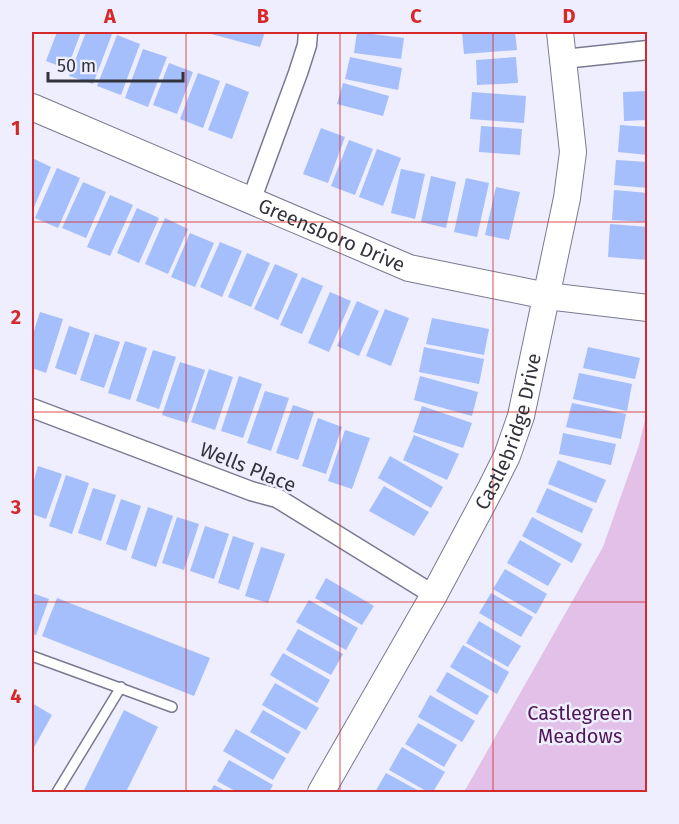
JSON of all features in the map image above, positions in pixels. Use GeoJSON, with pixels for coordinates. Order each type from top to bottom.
{"type":"FeatureCollection","features":[{"type":"Feature","properties":{"kind":"street"},"geometry":{"type":"LineString","coordinates":[[251,201],[298,73],[307,45],[308,32]]}},
{"type":"Feature","properties":{"kind":"street","name":"Castlebridge Drive"},"geometry":{"type":"LineString","coordinates":[[321,792],[434,595],[507,456],[521,416],[567,198],[573,152],[560,32]]}},
{"type":"Feature","properties":{"kind":"street"},"geometry":{"type":"LineString","coordinates":[[564,59],[648,50]]}},
{"type":"Feature","properties":{"kind":"street","name":"Greensboro Drive"},"geometry":{"type":"LineString","coordinates":[[32,107],[409,268],[546,296],[648,308]]}},
{"type":"Feature","properties":{"kind":"street","name":"Wells Place"},"geometry":{"type":"LineString","coordinates":[[32,408],[251,491],[277,498],[434,595]]}},
{"type":"Feature","properties":{"kind":"lane"},"geometry":{"type":"LineString","coordinates":[[32,656],[172,707]]}},
{"type":"Feature","properties":{"kind":"lane"},"geometry":{"type":"LineString","coordinates":[[57,792],[121,687]]}},
{"type":"Feature","properties":{"kind":"green space","name":"Castlegreen Meadows"},"geometry":{"type":"Polygon","coordinates":[[[647,411],[647,792],[464,792],[603,547],[639,445],[647,411]]]}},
{"type":"Feature","properties":{"kind":"building"},"geometry":{"type":"Polygon","coordinates":[[[57,32],[81,32],[67,69],[46,61],[57,32]]]}},
{"type":"Feature","properties":{"kind":"building"},"geometry":{"type":"Polygon","coordinates":[[[86,32],[112,34],[93,84],[69,76],[86,32]]]}},
{"type":"Feature","properties":{"kind":"building"},"geometry":{"type":"Polygon","coordinates":[[[204,32],[265,32],[260,47],[204,32]]]}},
{"type":"Feature","properties":{"kind":"building"},"geometry":{"type":"Polygon","coordinates":[[[357,32],[404,38],[401,59],[354,53],[357,32]]]}},
{"type":"Feature","properties":{"kind":"building"},"geometry":{"type":"Polygon","coordinates":[[[462,32],[515,32],[517,50],[464,54],[462,32]]]}},
{"type":"Feature","properties":{"kind":"building"},"geometry":{"type":"Polygon","coordinates":[[[117,35],[140,44],[121,95],[97,86],[117,35]]]}},
{"type":"Feature","properties":{"kind":"building"},"geometry":{"type":"Polygon","coordinates":[[[143,49],[167,57],[148,107],[125,98],[143,49]]]}},
{"type":"Feature","properties":{"kind":"building"},"geometry":{"type":"Polygon","coordinates":[[[350,57],[402,68],[398,90],[345,79],[350,57]]]}},
{"type":"Feature","properties":{"kind":"building"},"geometry":{"type":"Polygon","coordinates":[[[516,57],[518,83],[477,85],[476,60],[516,57]]]}},
{"type":"Feature","properties":{"kind":"building"},"geometry":{"type":"Polygon","coordinates":[[[169,63],[193,72],[177,114],[153,105],[169,63]]]}},
{"type":"Feature","properties":{"kind":"building"},"geometry":{"type":"Polygon","coordinates":[[[198,73],[220,81],[203,128],[180,119],[198,73]]]}},
{"type":"Feature","properties":{"kind":"building"},"geometry":{"type":"Polygon","coordinates":[[[226,83],[249,92],[232,139],[208,130],[226,83]]]}},
{"type":"Feature","properties":{"kind":"building"},"geometry":{"type":"Polygon","coordinates":[[[343,83],[389,96],[383,116],[337,104],[343,83]]]}},
{"type":"Feature","properties":{"kind":"building"},"geometry":{"type":"Polygon","coordinates":[[[648,91],[648,120],[624,121],[623,92],[648,91]]]}},
{"type":"Feature","properties":{"kind":"building"},"geometry":{"type":"Polygon","coordinates":[[[472,92],[526,96],[524,123],[470,119],[472,92]]]}},
{"type":"Feature","properties":{"kind":"building"},"geometry":{"type":"Polygon","coordinates":[[[620,125],[648,127],[648,155],[618,152],[620,125]]]}},
{"type":"Feature","properties":{"kind":"building"},"geometry":{"type":"Polygon","coordinates":[[[481,126],[522,129],[520,155],[479,152],[481,126]]]}},
{"type":"Feature","properties":{"kind":"building"},"geometry":{"type":"Polygon","coordinates":[[[321,128],[345,137],[328,183],[303,174],[321,128]]]}},
{"type":"Feature","properties":{"kind":"building"},"geometry":{"type":"Polygon","coordinates":[[[349,140],[373,149],[355,195],[331,186],[349,140]]]}},
{"type":"Feature","properties":{"kind":"building"},"geometry":{"type":"Polygon","coordinates":[[[377,149],[401,158],[383,206],[359,197],[377,149]]]}},
{"type":"Feature","properties":{"kind":"building"},"geometry":{"type":"Polygon","coordinates":[[[32,158],[51,167],[32,212],[32,158]]]}},
{"type":"Feature","properties":{"kind":"building"},"geometry":{"type":"Polygon","coordinates":[[[616,160],[648,162],[648,188],[614,185],[616,160]]]}},
{"type":"Feature","properties":{"kind":"building"},"geometry":{"type":"Polygon","coordinates":[[[57,168],[80,178],[58,228],[35,218],[57,168]]]}},
{"type":"Feature","properties":{"kind":"building"},"geometry":{"type":"Polygon","coordinates":[[[401,169],[425,174],[415,219],[391,213],[401,169]]]}},
{"type":"Feature","properties":{"kind":"building"},"geometry":{"type":"Polygon","coordinates":[[[431,176],[456,182],[446,228],[421,222],[431,176]]]}},
{"type":"Feature","properties":{"kind":"building"},"geometry":{"type":"Polygon","coordinates":[[[466,178],[489,183],[477,237],[454,232],[466,178]]]}},
{"type":"Feature","properties":{"kind":"building"},"geometry":{"type":"Polygon","coordinates":[[[83,182],[106,192],[86,238],[62,228],[83,182]]]}},
{"type":"Feature","properties":{"kind":"building"},"geometry":{"type":"Polygon","coordinates":[[[496,187],[520,192],[509,240],[485,235],[496,187]]]}},
{"type":"Feature","properties":{"kind":"building"},"geometry":{"type":"Polygon","coordinates":[[[614,190],[648,193],[648,222],[612,220],[614,190]]]}},
{"type":"Feature","properties":{"kind":"building"},"geometry":{"type":"Polygon","coordinates":[[[110,195],[133,205],[110,256],[87,247],[110,195]]]}},
{"type":"Feature","properties":{"kind":"building"},"geometry":{"type":"Polygon","coordinates":[[[137,208],[159,218],[139,263],[117,253],[137,208]]]}},
{"type":"Feature","properties":{"kind":"building"},"geometry":{"type":"Polygon","coordinates":[[[165,218],[188,229],[168,274],[145,264],[165,218]]]}},
{"type":"Feature","properties":{"kind":"building"},"geometry":{"type":"Polygon","coordinates":[[[610,224],[648,227],[648,260],[608,257],[610,224]]]}},
{"type":"Feature","properties":{"kind":"building"},"geometry":{"type":"Polygon","coordinates":[[[190,233],[214,243],[195,287],[171,277],[190,233]]]}},
{"type":"Feature","properties":{"kind":"building"},"geometry":{"type":"Polygon","coordinates":[[[220,242],[242,251],[222,297],[200,287],[220,242]]]}},
{"type":"Feature","properties":{"kind":"building"},"geometry":{"type":"Polygon","coordinates":[[[247,253],[270,263],[251,307],[228,297],[247,253]]]}},
{"type":"Feature","properties":{"kind":"building"},"geometry":{"type":"Polygon","coordinates":[[[275,264],[298,274],[278,320],[254,309],[275,264]]]}},
{"type":"Feature","properties":{"kind":"building"},"geometry":{"type":"Polygon","coordinates":[[[302,277],[323,286],[302,334],[280,325],[302,277]]]}},
{"type":"Feature","properties":{"kind":"building"},"geometry":{"type":"Polygon","coordinates":[[[330,292],[351,301],[329,352],[308,343],[330,292]]]}},
{"type":"Feature","properties":{"kind":"building"},"geometry":{"type":"Polygon","coordinates":[[[357,301],[379,311],[359,356],[337,346],[357,301]]]}},
{"type":"Feature","properties":{"kind":"building"},"geometry":{"type":"Polygon","coordinates":[[[385,309],[409,318],[391,366],[366,356],[385,309]]]}},
{"type":"Feature","properties":{"kind":"building"},"geometry":{"type":"Polygon","coordinates":[[[40,312],[63,319],[46,373],[32,368],[32,337],[40,312]]]}},
{"type":"Feature","properties":{"kind":"building"},"geometry":{"type":"Polygon","coordinates":[[[432,318],[489,329],[484,355],[426,344],[432,318]]]}},
{"type":"Feature","properties":{"kind":"building"},"geometry":{"type":"Polygon","coordinates":[[[69,326],[90,333],[76,375],[55,368],[69,326]]]}},
{"type":"Feature","properties":{"kind":"building"},"geometry":{"type":"Polygon","coordinates":[[[95,334],[120,342],[104,388],[80,380],[95,334]]]}},
{"type":"Feature","properties":{"kind":"building"},"geometry":{"type":"Polygon","coordinates":[[[125,341],[147,348],[130,400],[108,393],[125,341]]]}},
{"type":"Feature","properties":{"kind":"building"},"geometry":{"type":"Polygon","coordinates":[[[424,347],[484,359],[479,384],[419,372],[424,347]]]}},
{"type":"Feature","properties":{"kind":"building"},"geometry":{"type":"Polygon","coordinates":[[[588,347],[640,358],[635,379],[583,368],[588,347]]]}},
{"type":"Feature","properties":{"kind":"building"},"geometry":{"type":"Polygon","coordinates":[[[153,350],[176,357],[159,409],[136,401],[153,350]]]}},
{"type":"Feature","properties":{"kind":"building"},"geometry":{"type":"Polygon","coordinates":[[[180,362],[205,370],[187,423],[162,415],[180,362]]]}},
{"type":"Feature","properties":{"kind":"building"},"geometry":{"type":"Polygon","coordinates":[[[209,369],[233,377],[215,430],[191,422],[209,369]]]}},
{"type":"Feature","properties":{"kind":"building"},"geometry":{"type":"Polygon","coordinates":[[[579,373],[632,384],[627,411],[573,399],[579,373]]]}},
{"type":"Feature","properties":{"kind":"building"},"geometry":{"type":"Polygon","coordinates":[[[239,376],[262,384],[243,438],[221,431],[239,376]]]}},
{"type":"Feature","properties":{"kind":"building"},"geometry":{"type":"Polygon","coordinates":[[[420,376],[478,392],[472,416],[414,400],[420,376]]]}},
{"type":"Feature","properties":{"kind":"building"},"geometry":{"type":"Polygon","coordinates":[[[265,391],[289,398],[271,451],[247,443],[265,391]]]}},
{"type":"Feature","properties":{"kind":"building"},"geometry":{"type":"Polygon","coordinates":[[[572,403],[626,414],[621,439],[566,427],[572,403]]]}},
{"type":"Feature","properties":{"kind":"building"},"geometry":{"type":"Polygon","coordinates":[[[293,405],[314,412],[298,460],[276,453],[293,405]]]}},
{"type":"Feature","properties":{"kind":"building"},"geometry":{"type":"Polygon","coordinates":[[[422,406],[472,423],[463,448],[413,432],[422,406]]]}},
{"type":"Feature","properties":{"kind":"building"},"geometry":{"type":"Polygon","coordinates":[[[318,418],[342,427],[326,474],[302,466],[318,418]]]}},
{"type":"Feature","properties":{"kind":"building"},"geometry":{"type":"Polygon","coordinates":[[[345,430],[370,438],[352,489],[328,481],[345,430]]]}},
{"type":"Feature","properties":{"kind":"building"},"geometry":{"type":"Polygon","coordinates":[[[563,433],[616,444],[611,465],[559,454],[563,433]]]}},
{"type":"Feature","properties":{"kind":"building"},"geometry":{"type":"Polygon","coordinates":[[[414,435],[459,454],[447,480],[403,460],[414,435]]]}},
{"type":"Feature","properties":{"kind":"building"},"geometry":{"type":"Polygon","coordinates":[[[390,456],[443,487],[431,508],[378,478],[390,456]]]}},
{"type":"Feature","properties":{"kind":"building"},"geometry":{"type":"Polygon","coordinates":[[[558,460],[606,480],[596,503],[548,484],[558,460]]]}},
{"type":"Feature","properties":{"kind":"building"},"geometry":{"type":"Polygon","coordinates":[[[38,466],[62,474],[46,519],[32,514],[32,487],[38,466]]]}},
{"type":"Feature","properties":{"kind":"building"},"geometry":{"type":"Polygon","coordinates":[[[66,475],[89,483],[72,534],[49,526],[66,475]]]}},
{"type":"Feature","properties":{"kind":"building"},"geometry":{"type":"Polygon","coordinates":[[[384,486],[429,512],[414,536],[369,511],[384,486]]]}},
{"type":"Feature","properties":{"kind":"building"},"geometry":{"type":"Polygon","coordinates":[[[93,488],[116,495],[101,541],[78,533],[93,488]]]}},
{"type":"Feature","properties":{"kind":"building"},"geometry":{"type":"Polygon","coordinates":[[[547,488],[593,509],[582,533],[536,512],[547,488]]]}},
{"type":"Feature","properties":{"kind":"building"},"geometry":{"type":"Polygon","coordinates":[[[121,499],[141,506],[126,551],[106,544],[121,499]]]}},
{"type":"Feature","properties":{"kind":"building"},"geometry":{"type":"Polygon","coordinates":[[[148,507],[173,516],[156,567],[131,558],[148,507]]]}},
{"type":"Feature","properties":{"kind":"building"},"geometry":{"type":"Polygon","coordinates":[[[177,517],[199,524],[184,570],[162,563],[177,517]]]}},
{"type":"Feature","properties":{"kind":"building"},"geometry":{"type":"Polygon","coordinates":[[[532,517],[582,544],[572,563],[522,536],[532,517]]]}},
{"type":"Feature","properties":{"kind":"building"},"geometry":{"type":"Polygon","coordinates":[[[205,526],[229,534],[214,579],[190,571],[205,526]]]}},
{"type":"Feature","properties":{"kind":"building"},"geometry":{"type":"Polygon","coordinates":[[[233,536],[254,543],[239,590],[218,583],[233,536]]]}},
{"type":"Feature","properties":{"kind":"building"},"geometry":{"type":"Polygon","coordinates":[[[520,540],[561,564],[548,586],[507,563],[520,540]]]}},
{"type":"Feature","properties":{"kind":"building"},"geometry":{"type":"Polygon","coordinates":[[[261,547],[285,554],[268,603],[245,596],[261,547]]]}},
{"type":"Feature","properties":{"kind":"building"},"geometry":{"type":"Polygon","coordinates":[[[505,569],[547,594],[536,614],[493,589],[505,569]]]}},
{"type":"Feature","properties":{"kind":"building"},"geometry":{"type":"Polygon","coordinates":[[[326,578],[374,606],[362,625],[315,598],[326,578]]]}},
{"type":"Feature","properties":{"kind":"building"},"geometry":{"type":"Polygon","coordinates":[[[32,593],[49,599],[36,635],[32,634],[32,593]]]}},
{"type":"Feature","properties":{"kind":"building"},"geometry":{"type":"Polygon","coordinates":[[[491,593],[533,617],[521,637],[479,613],[491,593]]]}},
{"type":"Feature","properties":{"kind":"building"},"geometry":{"type":"Polygon","coordinates":[[[57,598],[210,658],[194,696],[42,636],[57,598]]]}},
{"type":"Feature","properties":{"kind":"building"},"geometry":{"type":"Polygon","coordinates":[[[309,600],[358,628],[346,650],[296,622],[309,600]]]}},
{"type":"Feature","properties":{"kind":"building"},"geometry":{"type":"Polygon","coordinates":[[[479,621],[521,646],[508,667],[466,643],[479,621]]]}},
{"type":"Feature","properties":{"kind":"building"},"geometry":{"type":"Polygon","coordinates":[[[298,629],[343,654],[331,675],[286,650],[298,629]]]}},
{"type":"Feature","properties":{"kind":"building"},"geometry":{"type":"Polygon","coordinates":[[[463,645],[509,672],[497,694],[450,667],[463,645]]]}},
{"type":"Feature","properties":{"kind":"building"},"geometry":{"type":"Polygon","coordinates":[[[283,653],[330,680],[317,703],[270,675],[283,653]]]}},
{"type":"Feature","properties":{"kind":"building"},"geometry":{"type":"Polygon","coordinates":[[[447,672],[489,696],[477,715],[436,691],[447,672]]]}},
{"type":"Feature","properties":{"kind":"building"},"geometry":{"type":"Polygon","coordinates":[[[275,683],[319,708],[306,730],[262,705],[275,683]]]}},
{"type":"Feature","properties":{"kind":"building"},"geometry":{"type":"Polygon","coordinates":[[[430,695],[475,721],[462,742],[418,717],[430,695]]]}},
{"type":"Feature","properties":{"kind":"building"},"geometry":{"type":"Polygon","coordinates":[[[32,703],[52,715],[32,751],[32,703]]]}},
{"type":"Feature","properties":{"kind":"building"},"geometry":{"type":"Polygon","coordinates":[[[124,710],[158,727],[126,792],[83,792],[124,710]]]}},
{"type":"Feature","properties":{"kind":"building"},"geometry":{"type":"Polygon","coordinates":[[[263,710],[301,732],[288,754],[250,732],[263,710]]]}},
{"type":"Feature","properties":{"kind":"building"},"geometry":{"type":"Polygon","coordinates":[[[418,723],[457,745],[444,767],[405,744],[418,723]]]}},
{"type":"Feature","properties":{"kind":"building"},"geometry":{"type":"Polygon","coordinates":[[[236,729],[286,758],[273,780],[223,751],[236,729]]]}},
{"type":"Feature","properties":{"kind":"building"},"geometry":{"type":"Polygon","coordinates":[[[402,747],[445,772],[433,792],[428,792],[389,770],[402,747]]]}},
{"type":"Feature","properties":{"kind":"building"},"geometry":{"type":"Polygon","coordinates":[[[229,760],[273,785],[269,792],[237,792],[217,781],[229,760]]]}},
{"type":"Feature","properties":{"kind":"building"},"geometry":{"type":"Polygon","coordinates":[[[386,773],[421,792],[375,792],[386,773]]]}},
{"type":"Feature","properties":{"kind":"building"},"geometry":{"type":"Polygon","coordinates":[[[214,785],[228,792],[210,792],[214,785]]]}}]}
